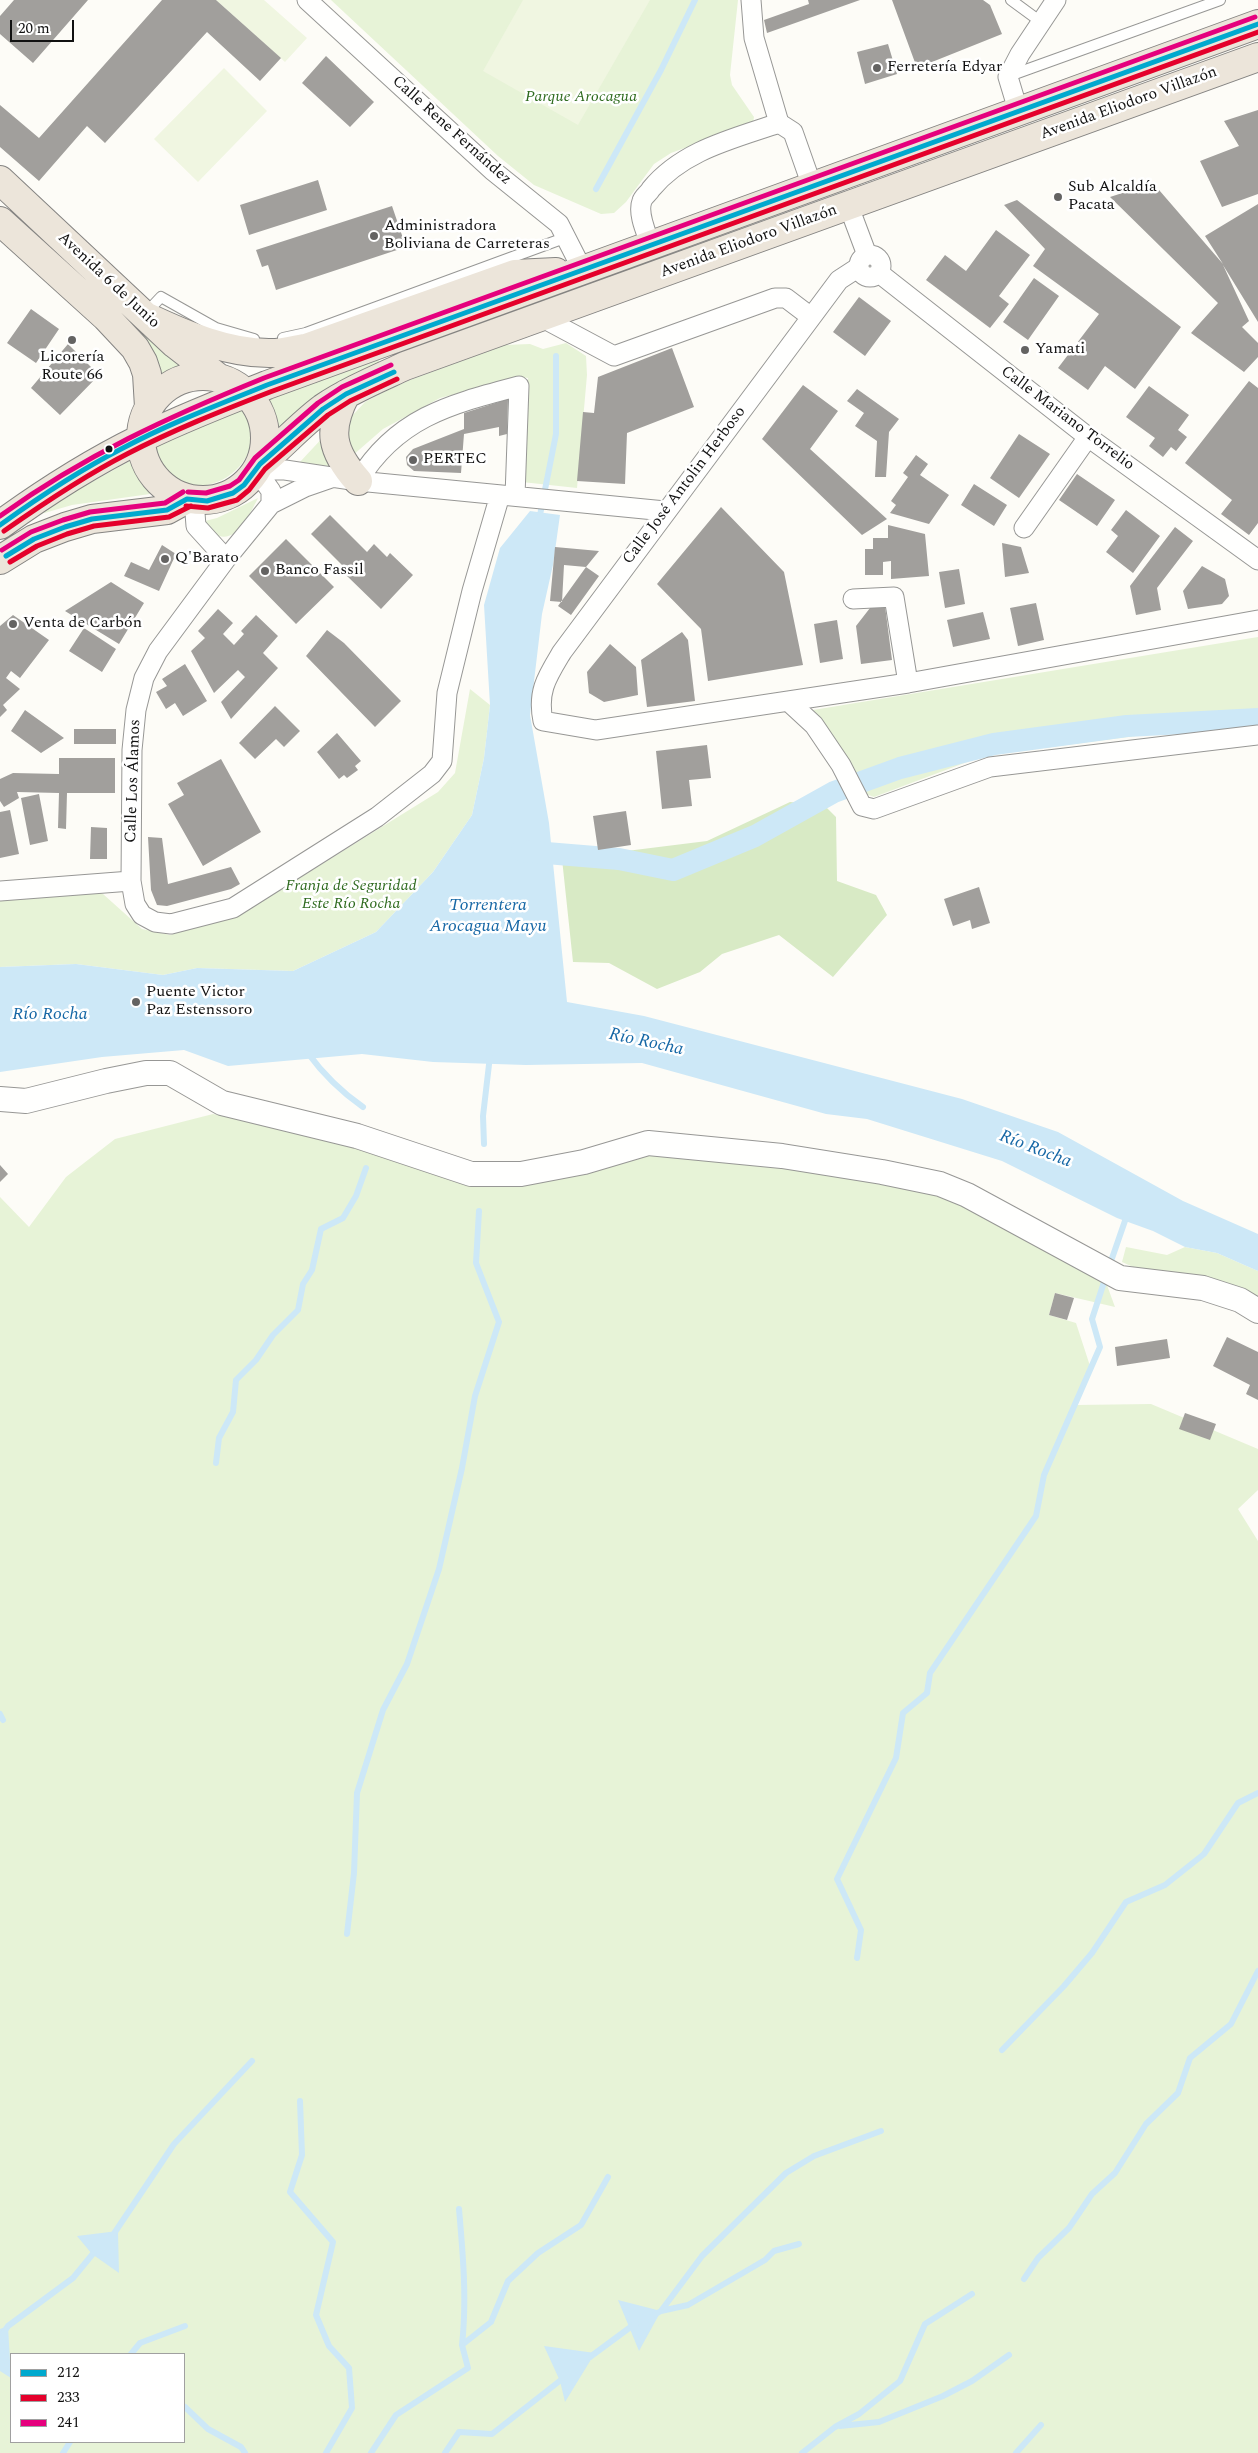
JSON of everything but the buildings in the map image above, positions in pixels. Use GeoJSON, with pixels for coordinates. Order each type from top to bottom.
{"type":"FeatureCollection","features":[{"type":"Feature","properties":{"kind":"highway","name":"Avenida Eliodoro Villazón"},"geometry":{"type":"LineString","coordinates":[[0,525],[81,471],[141,438],[289,376],[583,271],[1018,110],[1258,24]]}},
{"type":"Feature","properties":{"kind":"highway","name":"Avenida Eliodoro Villazón"},"geometry":{"type":"LineString","coordinates":[[256,469],[323,409],[346,394],[405,366],[1258,57]]}},
{"type":"Feature","properties":{"kind":"highway","name":"Avenida 6 de Junio"},"geometry":{"type":"LineString","coordinates":[[4,190],[175,344],[219,378],[232,383],[246,394]]}},
{"type":"Feature","properties":{"kind":"highway","name":"Avenida 6 de Junio"},"geometry":{"type":"LineString","coordinates":[[0,221],[106,317],[135,348],[147,374],[149,407]]}},
{"type":"Feature","properties":{"kind":"highway"},"geometry":{"type":"LineString","coordinates":[[146,316],[171,329],[227,348],[273,353],[306,348],[515,274],[583,271]]}},
{"type":"Feature","properties":{"kind":"highway"},"geometry":{"type":"LineString","coordinates":[[219,378],[192,377],[180,381],[167,387],[149,407],[144,420],[141,438],[144,460],[150,472],[169,491],[190,499],[207,501],[227,496],[244,485],[256,469],[264,444],[263,424],[259,412],[246,394]]}},
{"type":"Feature","properties":{"kind":"highway"},"geometry":{"type":"LineString","coordinates":[[346,394],[335,417],[333,437],[346,479]]}},
{"type":"Feature","properties":{"kind":"highway"},"geometry":{"type":"LineString","coordinates":[[0,560],[34,539],[65,527],[92,519],[168,510],[190,499]]}},
{"type":"Feature","properties":{"kind":"street","name":"Calle Rene Fernández"},"geometry":{"type":"LineString","coordinates":[[307,0],[492,170],[559,224],[583,271]]}},
{"type":"Feature","properties":{"kind":"street"},"geometry":{"type":"LineString","coordinates":[[751,0],[754,38],[778,123],[793,132],[812,186]]}},
{"type":"Feature","properties":{"kind":"street"},"geometry":{"type":"LineString","coordinates":[[1018,110],[1008,77],[1056,0]]}},
{"type":"Feature","properties":{"kind":"street"},"geometry":{"type":"LineString","coordinates":[[651,246],[642,218],[642,202],[662,176],[675,165],[698,152],[778,123]]}},
{"type":"Feature","properties":{"kind":"street"},"geometry":{"type":"LineString","coordinates":[[848,207],[863,261]]}},
{"type":"Feature","properties":{"kind":"street","name":"Calle Mariano Torrelio"},"geometry":{"type":"LineString","coordinates":[[863,261],[862,274],[869,277],[879,273],[1088,437],[1258,560]]}},
{"type":"Feature","properties":{"kind":"street","name":"Calle José Antolin Herboso"},"geometry":{"type":"LineString","coordinates":[[788,701],[596,730],[543,721],[540,703],[544,682],[562,652],[665,511],[839,280],[863,261]]}},
{"type":"Feature","properties":{"kind":"street"},"geometry":{"type":"LineString","coordinates":[[541,317],[614,356],[776,298],[786,298],[811,317]]}},
{"type":"Feature","properties":{"kind":"street","name":"Calle Los Álamos"},"geometry":{"type":"LineString","coordinates":[[271,504],[226,559],[158,651],[144,678],[136,710],[132,750],[131,881],[135,904],[142,915],[155,922],[171,924],[233,908],[378,817],[432,774],[442,761],[451,675],[472,591],[515,497],[519,386],[454,404],[420,419],[346,479]]}},
{"type":"Feature","properties":{"kind":"street"},"geometry":{"type":"LineString","coordinates":[[1024,528],[1088,437]]}},
{"type":"Feature","properties":{"kind":"street"},"geometry":{"type":"LineString","coordinates":[[256,469],[285,470],[346,479],[665,511]]}},
{"type":"Feature","properties":{"kind":"street"},"geometry":{"type":"LineString","coordinates":[[256,469],[271,491],[271,504],[298,490],[346,479]]}},
{"type":"Feature","properties":{"kind":"street"},"geometry":{"type":"LineString","coordinates":[[190,499],[196,526],[226,559]]}},
{"type":"Feature","properties":{"kind":"street"},"geometry":{"type":"LineString","coordinates":[[853,599],[894,597],[908,683]]}},
{"type":"Feature","properties":{"kind":"street"},"geometry":{"type":"LineString","coordinates":[[788,701],[908,683],[1258,620]]}},
{"type":"Feature","properties":{"kind":"street"},"geometry":{"type":"LineString","coordinates":[[788,701],[814,725],[841,765],[862,806],[874,809],[990,767],[1258,735]]}},
{"type":"Feature","properties":{"kind":"street"},"geometry":{"type":"LineString","coordinates":[[0,890],[131,881]]}},
{"type":"Feature","properties":{"kind":"street"},"geometry":{"type":"LineString","coordinates":[[0,1099],[26,1101],[146,1073],[170,1073],[222,1103],[357,1136],[471,1174],[521,1174],[584,1162],[648,1143],[782,1156],[882,1172],[940,1184],[967,1195],[1120,1278],[1203,1288],[1240,1300],[1258,1311]]}},
{"type":"Feature","properties":{"kind":"lane"},"geometry":{"type":"LineString","coordinates":[[1011,0],[1042,22]]}},
{"type":"Feature","properties":{"kind":"lane"},"geometry":{"type":"LineString","coordinates":[[1008,77],[1220,0]]}},
{"type":"Feature","properties":{"kind":"lane"},"geometry":{"type":"LineString","coordinates":[[146,316],[160,298],[216,328],[248,339],[271,340],[306,334],[567,237]]}},
{"type":"Feature","properties":{"kind":"green space"},"geometry":{"type":"Polygon","coordinates":[[[216,0],[264,0],[307,38],[285,62],[216,0]]]}},
{"type":"Feature","properties":{"kind":"green space","name":"Parque Arocagua"},"geometry":{"type":"Polygon","coordinates":[[[331,0],[738,0],[730,75],[732,85],[754,117],[753,123],[671,153],[654,164],[626,202],[614,213],[601,214],[534,185],[498,156],[331,0]]]}},
{"type":"Feature","properties":{"kind":"green space"},"geometry":{"type":"Polygon","coordinates":[[[523,0],[650,0],[578,125],[483,71],[523,0]]]}},
{"type":"Feature","properties":{"kind":"green space"},"geometry":{"type":"Polygon","coordinates":[[[224,68],[267,111],[198,182],[154,139],[224,68]]]}},
{"type":"Feature","properties":{"kind":"green space"},"geometry":{"type":"Polygon","coordinates":[[[16,211],[183,365],[158,375],[10,218],[16,211]]]}},
{"type":"Feature","properties":{"kind":"green space"},"geometry":{"type":"Polygon","coordinates":[[[566,343],[586,356],[587,375],[577,488],[522,482],[528,378],[521,377],[440,398],[383,429],[352,456],[346,427],[351,417],[365,402],[410,380],[505,345],[530,344],[543,349],[566,343]]]}},
{"type":"Feature","properties":{"kind":"green space"},"geometry":{"type":"Polygon","coordinates":[[[377,356],[380,364],[337,383],[310,404],[274,442],[273,416],[267,396],[377,356]]]}},
{"type":"Feature","properties":{"kind":"green space"},"geometry":{"type":"Polygon","coordinates":[[[244,406],[251,428],[250,448],[245,460],[237,469],[215,483],[203,486],[190,485],[178,481],[166,471],[151,448],[244,406]]]}},
{"type":"Feature","properties":{"kind":"green space"},"geometry":{"type":"Polygon","coordinates":[[[327,433],[337,467],[299,463],[327,433]]]}},
{"type":"Feature","properties":{"kind":"green space"},"geometry":{"type":"Polygon","coordinates":[[[130,461],[135,473],[150,494],[72,505],[41,514],[70,494],[130,461]]]}},
{"type":"Feature","properties":{"kind":"green space"},"geometry":{"type":"Polygon","coordinates":[[[258,498],[242,526],[228,536],[220,536],[211,532],[201,522],[217,518],[258,498]]]}},
{"type":"Feature","properties":{"kind":"green space"},"geometry":{"type":"Polygon","coordinates":[[[1258,637],[1258,724],[1235,723],[983,756],[874,797],[863,793],[846,756],[813,710],[1258,637]]]}},
{"type":"Feature","properties":{"kind":"green space","name":"Franja de Seguridad Este Río Rocha"},"geometry":{"type":"Polygon","coordinates":[[[470,689],[490,705],[484,758],[472,815],[433,872],[376,932],[293,971],[197,968],[163,975],[76,964],[0,967],[0,897],[88,890],[103,894],[142,929],[170,935],[248,910],[438,792],[455,773],[470,689]]]}},
{"type":"Feature","properties":{"kind":"green space"},"geometry":{"type":"Polygon","coordinates":[[[790,802],[824,805],[836,817],[837,881],[876,895],[887,915],[833,977],[779,935],[722,954],[700,972],[657,989],[609,963],[573,962],[562,859],[707,841],[790,802]]]}},
{"type":"Feature","properties":{"kind":"green space"},"geometry":{"type":"Polygon","coordinates":[[[213,1114],[322,1137],[470,1183],[645,1153],[781,1162],[948,1193],[1104,1277],[1115,1307],[1055,1293],[1049,1315],[1076,1323],[1091,1369],[1076,1405],[1151,1404],[1258,1449],[1258,1490],[1238,1509],[1258,1541],[1258,2453],[0,2453],[0,1197],[29,1227],[66,1177],[115,1139],[213,1114]]]}},
{"type":"Feature","properties":{"kind":"green space"},"geometry":{"type":"Polygon","coordinates":[[[1126,1247],[1167,1255],[1185,1247],[1217,1253],[1258,1271],[1258,1299],[1151,1275],[1122,1262],[1126,1247]]]}},
{"type":"Feature","properties":{"kind":"water","name":"Río Rocha"},"geometry":{"type":"Polygon","coordinates":[[[530,511],[560,515],[553,565],[542,614],[530,715],[549,823],[567,1002],[644,1016],[962,1099],[1058,1132],[1183,1201],[1258,1234],[1258,1271],[1217,1253],[1185,1247],[1153,1231],[1117,1218],[1002,1161],[867,1119],[826,1114],[642,1063],[526,1065],[433,1062],[362,1054],[228,1066],[184,1050],[102,1057],[0,1072],[0,967],[76,964],[163,975],[197,968],[293,971],[376,932],[433,872],[472,815],[484,758],[490,705],[484,605],[500,548],[530,511]]]}},
{"type":"Feature","properties":{"kind":"water"},"geometry":{"type":"Polygon","coordinates":[[[118,2231],[119,2273],[92,2254],[77,2236],[118,2231]]]}},
{"type":"Feature","properties":{"kind":"water"},"geometry":{"type":"Polygon","coordinates":[[[618,2300],[661,2311],[639,2351],[618,2300]]]}},
{"type":"Feature","properties":{"kind":"water"},"geometry":{"type":"Polygon","coordinates":[[[8,2326],[10,2377],[0,2371],[0,2329],[8,2326]]]}},
{"type":"Feature","properties":{"kind":"water"},"geometry":{"type":"Polygon","coordinates":[[[544,2346],[595,2353],[565,2402],[560,2381],[544,2346]]]}},
{"type":"Feature","properties":{"kind":"waterway","name":"Torrentera Arocagua Mayu"},"geometry":{"type":"LineString","coordinates":[[596,189],[661,70],[695,0]]}},
{"type":"Feature","properties":{"kind":"waterway","name":"Torrentera Arocagua Mayu"},"geometry":{"type":"LineString","coordinates":[[539,520],[556,434],[556,356]]}},
{"type":"Feature","properties":{"kind":"waterway"},"geometry":{"type":"LineString","coordinates":[[522,851],[619,859],[673,870],[755,836],[834,792],[900,768],[994,744],[1127,726],[1258,719]]}},
{"type":"Feature","properties":{"kind":"waterway"},"geometry":{"type":"LineString","coordinates":[[307,1052],[332,1082],[363,1107]]}},
{"type":"Feature","properties":{"kind":"waterway"},"geometry":{"type":"LineString","coordinates":[[484,1144],[483,1116],[490,1056]]}},
{"type":"Feature","properties":{"kind":"waterway"},"geometry":{"type":"LineString","coordinates":[[216,1463],[219,1438],[233,1412],[236,1380],[256,1360],[273,1335],[298,1310],[303,1284],[312,1270],[321,1229],[343,1218],[356,1196],[366,1168]]}},
{"type":"Feature","properties":{"kind":"waterway"},"geometry":{"type":"LineString","coordinates":[[347,1934],[354,1873],[357,1793],[383,1710],[407,1664],[439,1569],[462,1468],[475,1396],[499,1322],[476,1263],[479,1211]]}},
{"type":"Feature","properties":{"kind":"waterway"},"geometry":{"type":"LineString","coordinates":[[1109,1267],[1127,1215]]}},
{"type":"Feature","properties":{"kind":"waterway"},"geometry":{"type":"LineString","coordinates":[[857,1958],[861,1930],[837,1879],[896,1758],[903,1713],[927,1693],[930,1673],[1036,1516],[1044,1475],[1100,1347],[1092,1319],[1106,1276]]}},
{"type":"Feature","properties":{"kind":"waterway"},"geometry":{"type":"LineString","coordinates":[[0,1714],[3,1720]]}},
{"type":"Feature","properties":{"kind":"waterway"},"geometry":{"type":"LineString","coordinates":[[1002,2050],[1064,1986],[1092,1953],[1126,1902],[1165,1885],[1204,1854],[1238,1803],[1258,1793]]}},
{"type":"Feature","properties":{"kind":"waterway"},"geometry":{"type":"LineString","coordinates":[[1024,2279],[1038,2258],[1069,2228],[1092,2194],[1115,2173],[1146,2124],[1178,2093],[1190,2058],[1231,2024],[1258,1971]]}},
{"type":"Feature","properties":{"kind":"waterway"},"geometry":{"type":"LineString","coordinates":[[113,2235],[174,2144],[252,2061]]}},
{"type":"Feature","properties":{"kind":"waterway"},"geometry":{"type":"LineString","coordinates":[[300,2101],[302,2155],[290,2192],[333,2242],[316,2315],[329,2346],[349,2368],[352,2408],[326,2453]]}},
{"type":"Feature","properties":{"kind":"waterway"},"geometry":{"type":"LineString","coordinates":[[654,2315],[661,2311],[702,2256],[786,2173],[814,2156],[881,2131]]}},
{"type":"Feature","properties":{"kind":"waterway"},"geometry":{"type":"LineString","coordinates":[[371,2453],[396,2415],[468,2368],[462,2345],[491,2322],[508,2281],[538,2253],[581,2225],[608,2177]]}},
{"type":"Feature","properties":{"kind":"waterway"},"geometry":{"type":"LineString","coordinates":[[459,2209],[464,2294],[462,2345]]}},
{"type":"Feature","properties":{"kind":"waterway"},"geometry":{"type":"LineString","coordinates":[[661,2311],[688,2305],[765,2260],[774,2251],[799,2244]]}},
{"type":"Feature","properties":{"kind":"waterway"},"geometry":{"type":"LineString","coordinates":[[0,2338],[8,2326],[73,2278],[96,2250]]}},
{"type":"Feature","properties":{"kind":"waterway"},"geometry":{"type":"LineString","coordinates":[[802,2453],[835,2427],[859,2414],[900,2381],[925,2324],[972,2294]]}},
{"type":"Feature","properties":{"kind":"waterway"},"geometry":{"type":"LineString","coordinates":[[590,2357],[636,2323]]}},
{"type":"Feature","properties":{"kind":"waterway"},"geometry":{"type":"LineString","coordinates":[[132,2353],[140,2343],[185,2326]]}},
{"type":"Feature","properties":{"kind":"waterway"},"geometry":{"type":"LineString","coordinates":[[840,2426],[879,2422],[943,2396],[972,2381],[1009,2355]]}},
{"type":"Feature","properties":{"kind":"waterway"},"geometry":{"type":"LineString","coordinates":[[445,2453],[459,2432],[492,2434],[566,2376]]}},
{"type":"Feature","properties":{"kind":"waterway"},"geometry":{"type":"LineString","coordinates":[[185,2407],[208,2429],[241,2447],[245,2453]]}},
{"type":"Feature","properties":{"kind":"waterway"},"geometry":{"type":"LineString","coordinates":[[1016,2453],[1041,2425]]}},
{"type":"Feature","properties":{"kind":"waterway"},"geometry":{"type":"LineString","coordinates":[[63,2453],[69,2443]]}},
{"type":"Feature","properties":{"kind":"transit line","name":"241"},"geometry":{"type":"LineString","coordinates":[[0,516],[64,474],[128,439],[194,407],[264,378],[1255,17]]}},
{"type":"Feature","properties":{"kind":"transit line","name":"212"},"geometry":{"type":"LineString","coordinates":[[0,525],[60,484],[123,448],[176,422],[267,385],[1258,24]]}},
{"type":"Feature","properties":{"kind":"transit line","name":"233"},"geometry":{"type":"LineString","coordinates":[[4,531],[64,490],[111,462],[144,445],[233,406],[1258,32]]}},
{"type":"Feature","properties":{"kind":"transit line","name":"241"},"geometry":{"type":"LineString","coordinates":[[188,492],[206,493],[230,486],[239,480],[255,458],[318,403],[342,387],[391,365]]}},
{"type":"Feature","properties":{"kind":"transit line","name":"212"},"geometry":{"type":"LineString","coordinates":[[187,499],[207,501],[233,493],[244,485],[260,464],[323,409],[346,394],[394,372]]}},
{"type":"Feature","properties":{"kind":"transit line","name":"233"},"geometry":{"type":"LineString","coordinates":[[186,506],[208,508],[237,500],[249,490],[265,469],[328,415],[350,401],[397,379]]}},
{"type":"Feature","properties":{"kind":"transit line","name":"241"},"geometry":{"type":"LineString","coordinates":[[2,550],[31,532],[63,520],[90,512],[165,503],[183,492]]}},
{"type":"Feature","properties":{"kind":"transit line","name":"212"},"geometry":{"type":"LineString","coordinates":[[6,556],[34,539],[65,527],[92,519],[167,510],[187,499]]}},
{"type":"Feature","properties":{"kind":"transit line","name":"233"},"geometry":{"type":"LineString","coordinates":[[10,562],[37,546],[67,534],[94,526],[169,517],[191,506]]}},
{"type":"Feature","properties":{"kind":"place","name":"Ferretería Edyar"},"geometry":{"type":"Point","coordinates":[877,68]}},
{"type":"Feature","properties":{"kind":"place","name":"Sub Alcaldía Pacata"},"geometry":{"type":"Point","coordinates":[1058,197]}},
{"type":"Feature","properties":{"kind":"place","name":"Administradora Boliviana de Carreteras"},"geometry":{"type":"Point","coordinates":[374,236]}},
{"type":"Feature","properties":{"kind":"place","name":"Licorería Route 66"},"geometry":{"type":"Point","coordinates":[72,340]}},
{"type":"Feature","properties":{"kind":"place","name":"Yamati"},"geometry":{"type":"Point","coordinates":[1025,350]}},
{"type":"Feature","properties":{"kind":"place","name":"PERTEC"},"geometry":{"type":"Point","coordinates":[413,460]}},
{"type":"Feature","properties":{"kind":"place","name":"Q'Barato"},"geometry":{"type":"Point","coordinates":[165,559]}},
{"type":"Feature","properties":{"kind":"place","name":"Banco Fassil"},"geometry":{"type":"Point","coordinates":[265,571]}},
{"type":"Feature","properties":{"kind":"place","name":"Venta de Carbón"},"geometry":{"type":"Point","coordinates":[13,624]}},
{"type":"Feature","properties":{"kind":"place","name":"Puente Victor Paz Estenssoro"},"geometry":{"type":"Point","coordinates":[136,1002]}}]}
